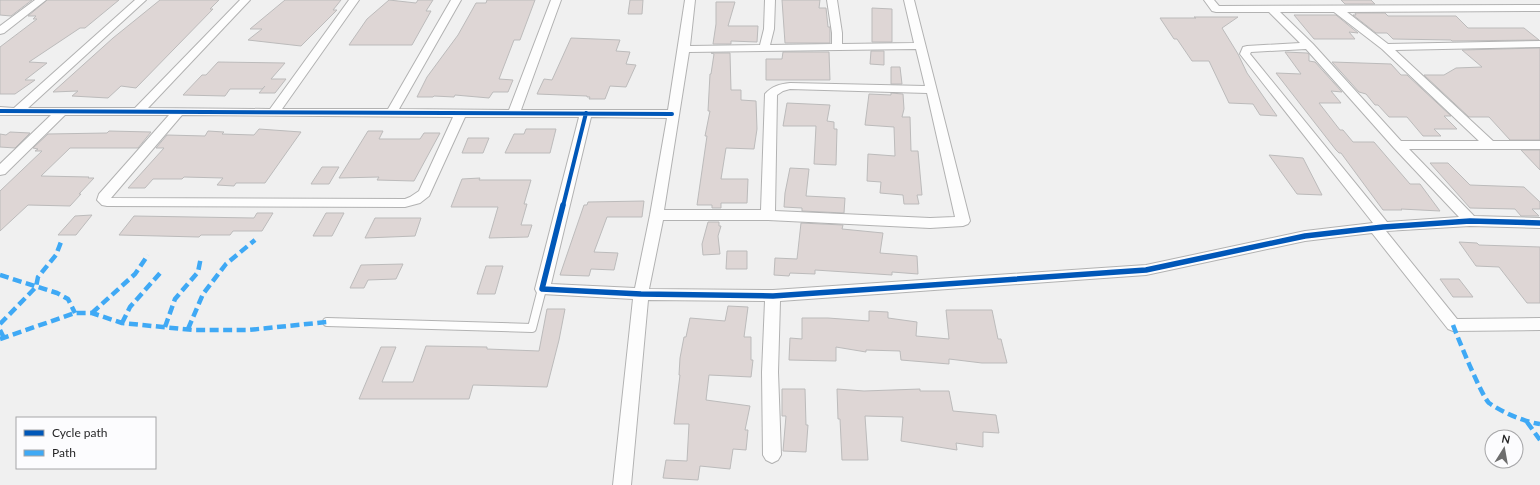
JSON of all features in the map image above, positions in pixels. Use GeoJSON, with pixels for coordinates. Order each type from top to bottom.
{"type":"FeatureCollection","features":[{"type":"Feature","properties":{"kind":"street"},"geometry":{"type":"LineString","coordinates":[[0,31],[41,0]]}},
{"type":"Feature","properties":{"kind":"street"},"geometry":{"type":"LineString","coordinates":[[17,111],[141,0]]}},
{"type":"Feature","properties":{"kind":"street"},"geometry":{"type":"LineString","coordinates":[[139,111],[245,0]]}},
{"type":"Feature","properties":{"kind":"street"},"geometry":{"type":"LineString","coordinates":[[274,112],[354,0]]}},
{"type":"Feature","properties":{"kind":"street"},"geometry":{"type":"LineString","coordinates":[[392,112],[456,0]]}},
{"type":"Feature","properties":{"kind":"street"},"geometry":{"type":"LineString","coordinates":[[514,112],[556,0]]}},
{"type":"Feature","properties":{"kind":"street"},"geometry":{"type":"LineString","coordinates":[[622,485],[641,294],[657,215],[672,114],[684,49],[690,0]]}},
{"type":"Feature","properties":{"kind":"street"},"geometry":{"type":"LineString","coordinates":[[764,48],[769,29],[770,0]]}},
{"type":"Feature","properties":{"kind":"street"},"geometry":{"type":"LineString","coordinates":[[832,0],[837,33],[837,48]]}},
{"type":"Feature","properties":{"kind":"street"},"geometry":{"type":"LineString","coordinates":[[657,215],[768,215],[930,223],[964,221],[909,0]]}},
{"type":"Feature","properties":{"kind":"street"},"geometry":{"type":"LineString","coordinates":[[1209,0],[1216,9],[1540,8]]}},
{"type":"Feature","properties":{"kind":"street"},"geometry":{"type":"LineString","coordinates":[[1417,0],[1427,8]]}},
{"type":"Feature","properties":{"kind":"street"},"geometry":{"type":"LineString","coordinates":[[1513,0],[1523,8]]}},
{"type":"Feature","properties":{"kind":"street"},"geometry":{"type":"LineString","coordinates":[[1272,8],[1309,46],[1470,222]]}},
{"type":"Feature","properties":{"kind":"street"},"geometry":{"type":"LineString","coordinates":[[1336,8],[1386,47],[1490,145]]}},
{"type":"Feature","properties":{"kind":"street"},"geometry":{"type":"LineString","coordinates":[[1386,47],[1540,44]]}},
{"type":"Feature","properties":{"kind":"street"},"geometry":{"type":"LineString","coordinates":[[684,49],[920,46]]}},
{"type":"Feature","properties":{"kind":"street"},"geometry":{"type":"LineString","coordinates":[[1309,46],[1252,48],[1247,49],[1245,54],[1453,325],[1540,324]]}},
{"type":"Feature","properties":{"kind":"street"},"geometry":{"type":"LineString","coordinates":[[768,215],[771,94],[779,88],[790,86],[932,90]]}},
{"type":"Feature","properties":{"kind":"street"},"geometry":{"type":"LineString","coordinates":[[0,111],[514,112],[672,114]]}},
{"type":"Feature","properties":{"kind":"street"},"geometry":{"type":"LineString","coordinates":[[0,171],[62,111]]}},
{"type":"Feature","properties":{"kind":"street"},"geometry":{"type":"LineString","coordinates":[[179,111],[104,197],[104,200],[107,202],[405,203],[415,200],[424,192],[461,112]]}},
{"type":"Feature","properties":{"kind":"street"},"geometry":{"type":"LineString","coordinates":[[586,113],[542,289],[641,294],[773,296],[1146,270],[1305,236],[1380,228],[1470,222],[1540,223]]}},
{"type":"Feature","properties":{"kind":"street"},"geometry":{"type":"LineString","coordinates":[[1398,145],[1540,145]]}},
{"type":"Feature","properties":{"kind":"street"},"geometry":{"type":"LineString","coordinates":[[772,455],[770,372],[773,296]]}},
{"type":"Feature","properties":{"kind":"lane"},"geometry":{"type":"LineString","coordinates":[[327,322],[532,328],[542,289]]}},
{"type":"Feature","properties":{"kind":"building"},"geometry":{"type":"Polygon","coordinates":[[[0,0],[32,0],[11,16],[0,15],[0,0]]]}},
{"type":"Feature","properties":{"kind":"building"},"geometry":{"type":"Polygon","coordinates":[[[47,0],[119,0],[85,28],[80,28],[29,62],[47,63],[25,80],[35,80],[15,94],[0,94],[0,47],[37,19],[33,19],[36,16],[28,16],[47,0]]]}},
{"type":"Feature","properties":{"kind":"building"},"geometry":{"type":"Polygon","coordinates":[[[160,0],[219,0],[210,9],[213,9],[136,88],[121,86],[108,98],[72,96],[78,91],[53,92],[113,38],[160,0]]]}},
{"type":"Feature","properties":{"kind":"building"},"geometry":{"type":"Polygon","coordinates":[[[285,0],[341,0],[333,10],[337,10],[301,46],[248,40],[262,29],[250,29],[285,0]]]}},
{"type":"Feature","properties":{"kind":"building"},"geometry":{"type":"Polygon","coordinates":[[[389,0],[416,3],[418,0],[433,0],[426,11],[431,11],[412,45],[349,45],[367,19],[389,0]]]}},
{"type":"Feature","properties":{"kind":"building"},"geometry":{"type":"Polygon","coordinates":[[[487,0],[535,0],[520,40],[514,40],[499,79],[513,80],[508,92],[493,92],[489,98],[455,95],[454,97],[417,97],[427,77],[458,35],[476,3],[486,3],[487,0]]]}},
{"type":"Feature","properties":{"kind":"building"},"geometry":{"type":"Polygon","coordinates":[[[630,0],[643,0],[642,14],[628,14],[630,0]]]}},
{"type":"Feature","properties":{"kind":"building"},"geometry":{"type":"Polygon","coordinates":[[[782,0],[820,0],[819,8],[826,8],[828,27],[830,27],[830,43],[785,43],[782,0]]]}},
{"type":"Feature","properties":{"kind":"building"},"geometry":{"type":"Polygon","coordinates":[[[1341,0],[1371,0],[1375,4],[1345,4],[1341,0]]]}},
{"type":"Feature","properties":{"kind":"building"},"geometry":{"type":"Polygon","coordinates":[[[716,2],[735,2],[728,26],[758,26],[757,42],[731,41],[731,44],[713,44],[716,24],[716,2]]]}},
{"type":"Feature","properties":{"kind":"building"},"geometry":{"type":"Polygon","coordinates":[[[872,8],[892,9],[892,42],[872,42],[872,8]]]}},
{"type":"Feature","properties":{"kind":"building"},"geometry":{"type":"Polygon","coordinates":[[[1355,13],[1385,13],[1388,16],[1456,16],[1468,28],[1524,28],[1539,40],[1452,41],[1393,39],[1387,33],[1376,33],[1353,15],[1356,15],[1355,13]]]}},
{"type":"Feature","properties":{"kind":"building"},"geometry":{"type":"Polygon","coordinates":[[[1294,15],[1336,15],[1358,33],[1349,32],[1355,39],[1314,39],[1294,15]]]}},
{"type":"Feature","properties":{"kind":"building"},"geometry":{"type":"Polygon","coordinates":[[[1194,17],[1238,17],[1222,28],[1238,54],[1247,73],[1277,116],[1260,115],[1253,104],[1229,103],[1209,61],[1192,61],[1177,39],[1174,39],[1160,18],[1196,18],[1194,17]]]}},
{"type":"Feature","properties":{"kind":"building"},"geometry":{"type":"Polygon","coordinates":[[[571,38],[620,40],[616,51],[630,52],[626,64],[636,65],[626,87],[610,86],[605,99],[589,99],[590,97],[587,96],[537,94],[544,79],[552,80],[571,38]]]}},
{"type":"Feature","properties":{"kind":"building"},"geometry":{"type":"Polygon","coordinates":[[[1540,48],[1540,140],[1510,140],[1489,117],[1469,117],[1424,75],[1444,75],[1456,68],[1482,67],[1462,50],[1540,48]]]}},
{"type":"Feature","properties":{"kind":"building"},"geometry":{"type":"Polygon","coordinates":[[[871,51],[884,51],[884,65],[870,64],[871,51]]]}},
{"type":"Feature","properties":{"kind":"building"},"geometry":{"type":"Polygon","coordinates":[[[783,52],[829,52],[830,80],[766,80],[766,59],[782,59],[783,52]]]}},
{"type":"Feature","properties":{"kind":"building"},"geometry":{"type":"Polygon","coordinates":[[[1285,52],[1309,54],[1309,61],[1315,62],[1342,92],[1331,91],[1341,103],[1319,103],[1340,130],[1343,130],[1353,142],[1374,142],[1410,184],[1420,184],[1440,211],[1401,209],[1402,210],[1383,210],[1341,153],[1336,150],[1276,73],[1301,74],[1285,52]]]}},
{"type":"Feature","properties":{"kind":"building"},"geometry":{"type":"Polygon","coordinates":[[[711,53],[730,53],[731,90],[741,90],[741,100],[756,101],[757,129],[754,149],[726,148],[721,179],[748,179],[747,203],[721,203],[721,208],[712,208],[712,205],[697,205],[707,136],[705,136],[710,111],[708,111],[710,74],[714,54],[711,53]]]}},
{"type":"Feature","properties":{"kind":"building"},"geometry":{"type":"Polygon","coordinates":[[[218,62],[285,63],[271,79],[286,79],[275,93],[259,93],[265,86],[262,89],[230,89],[225,96],[183,95],[202,75],[206,75],[218,62]]]}},
{"type":"Feature","properties":{"kind":"building"},"geometry":{"type":"Polygon","coordinates":[[[1332,62],[1391,64],[1401,75],[1407,75],[1451,116],[1444,116],[1457,129],[1434,129],[1441,136],[1423,136],[1407,117],[1389,117],[1378,105],[1375,105],[1366,94],[1359,92],[1332,62]]]}},
{"type":"Feature","properties":{"kind":"building"},"geometry":{"type":"Polygon","coordinates":[[[891,67],[900,67],[902,84],[891,84],[891,67]]]}},
{"type":"Feature","properties":{"kind":"building"},"geometry":{"type":"Polygon","coordinates":[[[891,93],[903,94],[904,109],[902,117],[910,117],[911,151],[918,151],[922,195],[917,195],[919,204],[904,204],[903,195],[880,193],[881,182],[867,181],[868,154],[895,156],[894,127],[865,125],[869,94],[891,95],[891,93]]]}},
{"type":"Feature","properties":{"kind":"building"},"geometry":{"type":"Polygon","coordinates":[[[787,103],[830,105],[827,121],[834,122],[834,129],[837,129],[836,165],[814,164],[816,126],[783,126],[787,103]]]}},
{"type":"Feature","properties":{"kind":"building"},"geometry":{"type":"Polygon","coordinates":[[[259,129],[301,132],[265,183],[236,183],[234,186],[217,185],[223,178],[184,177],[182,179],[153,179],[145,188],[128,188],[164,148],[156,148],[167,135],[205,136],[208,131],[224,132],[222,134],[254,135],[259,129]]]}},
{"type":"Feature","properties":{"kind":"building"},"geometry":{"type":"Polygon","coordinates":[[[526,129],[556,129],[550,153],[505,153],[514,134],[524,134],[526,129]]]}},
{"type":"Feature","properties":{"kind":"building"},"geometry":{"type":"Polygon","coordinates":[[[109,131],[151,132],[138,148],[70,148],[41,176],[94,178],[79,194],[81,194],[70,206],[28,205],[0,231],[0,191],[42,151],[35,151],[38,149],[33,148],[48,134],[107,133],[109,131]]]}},
{"type":"Feature","properties":{"kind":"building"},"geometry":{"type":"Polygon","coordinates":[[[368,131],[383,131],[379,139],[420,139],[424,133],[440,133],[414,181],[377,180],[379,177],[339,178],[368,131]]]}},
{"type":"Feature","properties":{"kind":"building"},"geometry":{"type":"Polygon","coordinates":[[[10,132],[30,133],[15,148],[0,147],[0,134],[6,135],[10,132]]]}},
{"type":"Feature","properties":{"kind":"building"},"geometry":{"type":"Polygon","coordinates":[[[468,138],[489,138],[483,153],[462,153],[468,138]]]}},
{"type":"Feature","properties":{"kind":"building"},"geometry":{"type":"Polygon","coordinates":[[[1521,150],[1540,150],[1540,170],[1521,150]]]}},
{"type":"Feature","properties":{"kind":"building"},"geometry":{"type":"Polygon","coordinates":[[[1269,155],[1303,158],[1322,195],[1297,194],[1269,155]]]}},
{"type":"Feature","properties":{"kind":"building"},"geometry":{"type":"Polygon","coordinates":[[[1430,163],[1448,163],[1470,185],[1524,187],[1540,202],[1540,209],[1532,209],[1539,216],[1521,216],[1515,209],[1470,208],[1430,163]]]}},
{"type":"Feature","properties":{"kind":"building"},"geometry":{"type":"Polygon","coordinates":[[[322,167],[339,167],[329,184],[311,184],[322,167]]]}},
{"type":"Feature","properties":{"kind":"building"},"geometry":{"type":"Polygon","coordinates":[[[790,168],[809,169],[806,196],[845,198],[844,213],[802,211],[802,208],[784,207],[790,168]]]}},
{"type":"Feature","properties":{"kind":"building"},"geometry":{"type":"Polygon","coordinates":[[[480,178],[479,180],[531,180],[524,204],[527,204],[521,225],[532,225],[528,237],[489,238],[498,207],[451,207],[462,179],[480,178]]]}},
{"type":"Feature","properties":{"kind":"building"},"geometry":{"type":"Polygon","coordinates":[[[644,201],[642,217],[607,217],[594,252],[618,253],[614,270],[591,269],[589,276],[560,275],[584,205],[587,205],[588,202],[644,201]]]}},
{"type":"Feature","properties":{"kind":"building"},"geometry":{"type":"Polygon","coordinates":[[[257,213],[273,213],[262,231],[233,231],[230,235],[201,235],[199,237],[119,235],[134,216],[254,218],[257,213]]]}},
{"type":"Feature","properties":{"kind":"building"},"geometry":{"type":"Polygon","coordinates":[[[326,213],[344,213],[332,236],[313,236],[326,213]]]}},
{"type":"Feature","properties":{"kind":"building"},"geometry":{"type":"Polygon","coordinates":[[[92,215],[76,235],[58,235],[75,216],[92,215]]]}},
{"type":"Feature","properties":{"kind":"building"},"geometry":{"type":"Polygon","coordinates":[[[375,218],[421,218],[415,236],[365,238],[375,218]]]}},
{"type":"Feature","properties":{"kind":"building"},"geometry":{"type":"Polygon","coordinates":[[[708,222],[719,222],[719,226],[721,226],[718,236],[720,254],[703,255],[702,244],[708,222]]]}},
{"type":"Feature","properties":{"kind":"building"},"geometry":{"type":"Polygon","coordinates":[[[801,223],[843,225],[842,229],[883,233],[880,253],[917,256],[918,274],[892,272],[892,275],[815,270],[815,274],[790,273],[789,276],[774,275],[775,258],[797,259],[801,223]]]}},
{"type":"Feature","properties":{"kind":"building"},"geometry":{"type":"Polygon","coordinates":[[[1459,242],[1477,243],[1479,245],[1540,247],[1540,303],[1527,303],[1499,267],[1476,266],[1459,242]]]}},
{"type":"Feature","properties":{"kind":"building"},"geometry":{"type":"Polygon","coordinates":[[[727,251],[747,251],[747,269],[726,269],[727,251]]]}},
{"type":"Feature","properties":{"kind":"building"},"geometry":{"type":"Polygon","coordinates":[[[403,264],[396,279],[368,280],[364,288],[350,288],[361,265],[403,264]]]}},
{"type":"Feature","properties":{"kind":"building"},"geometry":{"type":"Polygon","coordinates":[[[486,266],[503,266],[495,294],[477,294],[486,266]]]}},
{"type":"Feature","properties":{"kind":"building"},"geometry":{"type":"Polygon","coordinates":[[[1440,279],[1459,279],[1473,297],[1453,297],[1440,279]]]}},
{"type":"Feature","properties":{"kind":"building"},"geometry":{"type":"Polygon","coordinates":[[[728,306],[748,307],[744,337],[751,337],[751,360],[753,360],[751,377],[709,375],[706,400],[750,406],[745,430],[748,430],[746,450],[733,449],[730,469],[700,466],[698,480],[663,478],[666,460],[687,461],[689,424],[674,424],[680,375],[680,358],[684,337],[686,337],[690,318],[725,321],[728,306]]]}},
{"type":"Feature","properties":{"kind":"building"},"geometry":{"type":"Polygon","coordinates":[[[547,309],[565,309],[547,387],[473,385],[469,399],[359,399],[381,347],[396,347],[382,382],[413,382],[426,346],[487,347],[487,349],[539,351],[547,309]]]}},
{"type":"Feature","properties":{"kind":"building"},"geometry":{"type":"Polygon","coordinates":[[[946,310],[992,310],[998,339],[1001,339],[1007,363],[982,363],[949,359],[949,364],[901,360],[900,351],[866,350],[866,352],[836,347],[836,361],[789,360],[790,338],[802,339],[802,318],[869,321],[869,311],[888,312],[888,318],[917,322],[916,336],[949,339],[946,310]]]}},
{"type":"Feature","properties":{"kind":"building"},"geometry":{"type":"Polygon","coordinates":[[[782,389],[805,389],[806,425],[808,425],[806,452],[783,451],[786,416],[782,416],[782,389]]]}},
{"type":"Feature","properties":{"kind":"building"},"geometry":{"type":"Polygon","coordinates":[[[837,389],[864,391],[920,389],[920,391],[949,391],[953,411],[996,415],[999,433],[983,432],[983,447],[956,443],[957,450],[901,441],[903,417],[865,416],[868,460],[842,460],[837,389]]]}},
{"type":"Feature","properties":{"kind":"marked path"},"geometry":{"type":"LineString","coordinates":[[188,329],[203,294],[226,264],[255,240]]}},
{"type":"Feature","properties":{"kind":"marked path"},"geometry":{"type":"LineString","coordinates":[[0,324],[36,287],[38,277],[56,255],[61,242]]}},
{"type":"Feature","properties":{"kind":"marked path"},"geometry":{"type":"LineString","coordinates":[[92,313],[135,274],[148,255]]}},
{"type":"Feature","properties":{"kind":"marked path"},"geometry":{"type":"LineString","coordinates":[[165,327],[175,299],[198,272],[201,257]]}},
{"type":"Feature","properties":{"kind":"marked path"},"geometry":{"type":"LineString","coordinates":[[122,323],[130,307],[161,272]]}},
{"type":"Feature","properties":{"kind":"marked path"},"geometry":{"type":"LineString","coordinates":[[0,275],[57,293],[68,299],[75,313]]}},
{"type":"Feature","properties":{"kind":"marked path"},"geometry":{"type":"LineString","coordinates":[[0,339],[75,313],[92,313],[122,323],[193,330],[248,330],[327,322]]}},
{"type":"Feature","properties":{"kind":"marked path"},"geometry":{"type":"LineString","coordinates":[[1453,325],[1458,341],[1488,402],[1527,422],[1540,424]]}},
{"type":"Feature","properties":{"kind":"marked path"},"geometry":{"type":"LineString","coordinates":[[0,330],[4,338]]}},
{"type":"Feature","properties":{"kind":"marked path"},"geometry":{"type":"LineString","coordinates":[[1527,422],[1540,440]]}},
{"type":"Feature","properties":{"kind":"cycle path"},"geometry":{"type":"LineString","coordinates":[[0,111],[672,114]]}},
{"type":"Feature","properties":{"kind":"cycle path"},"geometry":{"type":"LineString","coordinates":[[586,113],[542,289],[641,294],[773,296],[1146,270],[1305,236],[1383,227],[1470,221],[1540,223]]}}]}
